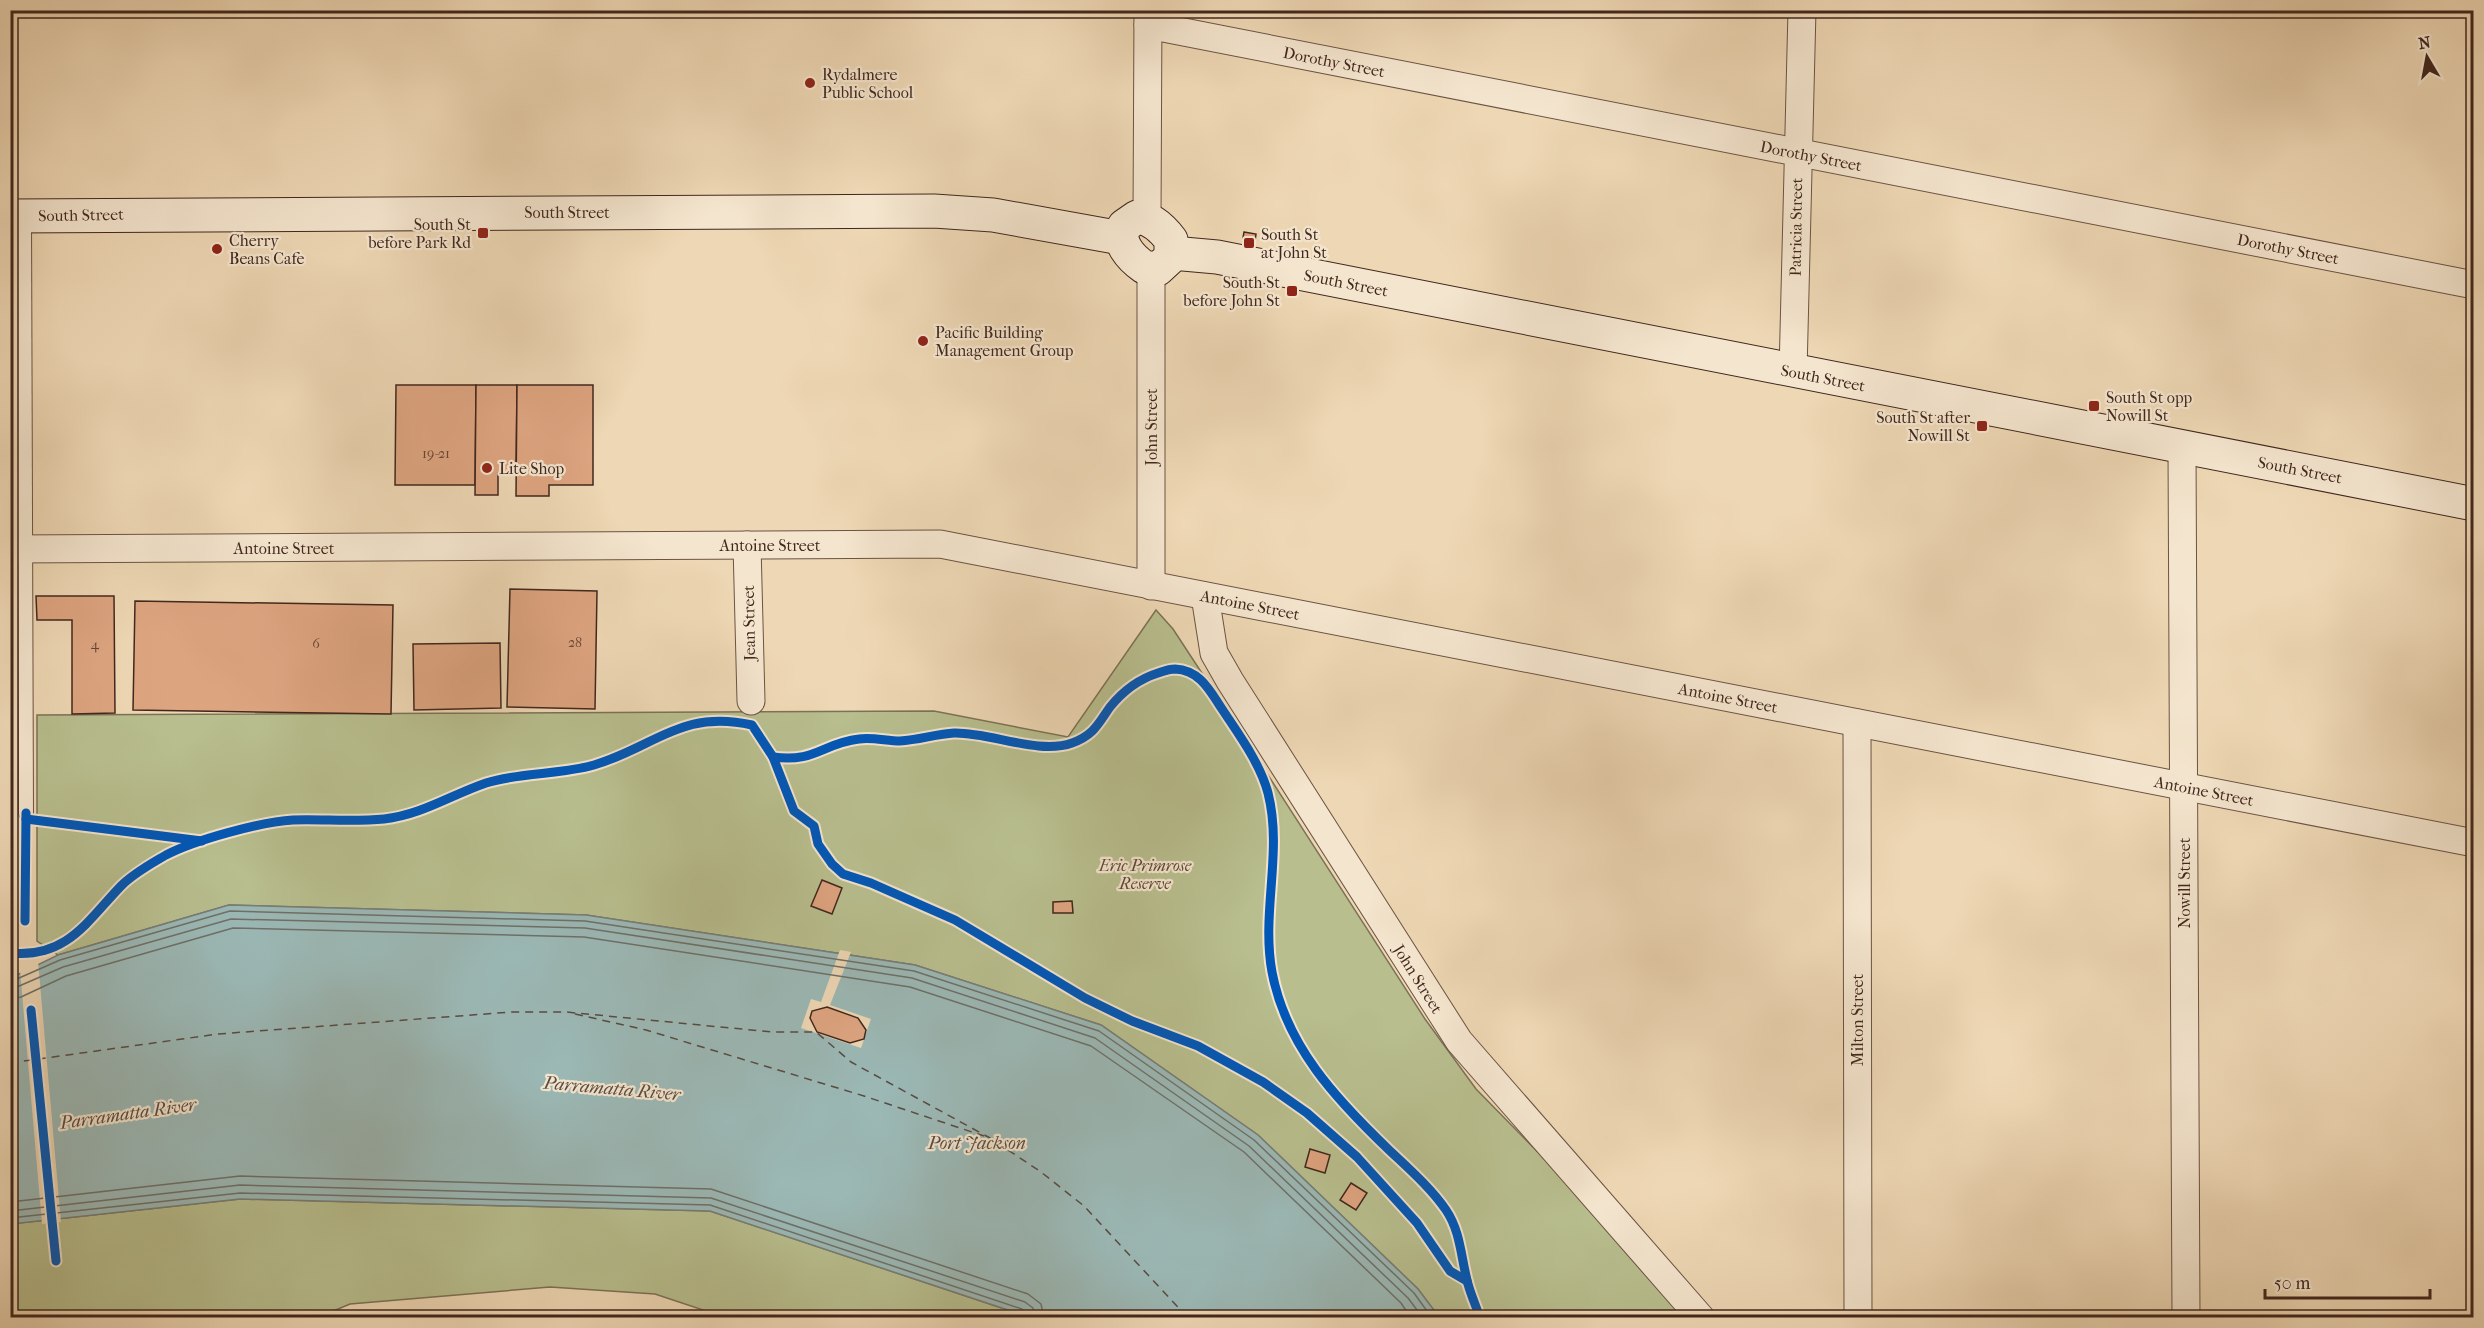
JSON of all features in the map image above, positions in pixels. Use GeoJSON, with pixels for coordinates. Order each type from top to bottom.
{"type":"FeatureCollection","features":[{"type":"Feature","properties":{"kind":"street","name":"Patricia Street"},"geometry":{"type":"LineString","coordinates":[[1793,372],[1802,10]]}},
{"type":"Feature","properties":{"kind":"street","name":"Dorothy Street"},"geometry":{"type":"LineString","coordinates":[[1148,18],[1798,153],[2474,285]]}},
{"type":"Feature","properties":{"kind":"street"},"geometry":{"type":"LineString","coordinates":[[1147,218],[1148,18]]}},
{"type":"Feature","properties":{"kind":"street","name":"South Street"},"geometry":{"type":"LineString","coordinates":[[17,216],[934,211],[993,215],[1121,238]]}},
{"type":"Feature","properties":{"kind":"street"},"geometry":{"type":"LineString","coordinates":[[1137,218],[1147,218],[1168,236],[1172,245],[1162,261],[1138,263],[1121,238],[1122,230],[1128,222],[1137,218]]}},
{"type":"Feature","properties":{"kind":"street","name":"South Street"},"geometry":{"type":"LineString","coordinates":[[1162,261],[1217,257],[2474,504]]}},
{"type":"Feature","properties":{"kind":"street","name":"John Street"},"geometry":{"type":"LineString","coordinates":[[1151,586],[1162,261]]}},
{"type":"Feature","properties":{"kind":"street","name":"Nowill Street"},"geometry":{"type":"LineString","coordinates":[[2182,448],[2186,1317]]}},
{"type":"Feature","properties":{"kind":"street","name":"Antoine Street"},"geometry":{"type":"LineString","coordinates":[[18,549],[940,544],[2474,843]]}},
{"type":"Feature","properties":{"kind":"street","name":"Jean Street"},"geometry":{"type":"LineString","coordinates":[[747,545],[751,701]]}},
{"type":"Feature","properties":{"kind":"street","name":"John Street"},"geometry":{"type":"LineString","coordinates":[[1205,596],[1214,653],[1447,1025],[1490,1080],[1701,1317]]}},
{"type":"Feature","properties":{"kind":"street","name":"Milton Street"},"geometry":{"type":"LineString","coordinates":[[1857,723],[1858,1317]]}},
{"type":"Feature","properties":{"kind":"lane"},"geometry":{"type":"LineString","coordinates":[[17,216],[18,549],[26,813]]}},
{"type":"Feature","properties":{"kind":"green space","name":"Eric Primrose Reserve"},"geometry":{"type":"Polygon","coordinates":[[[1156,610],[1173,629],[1425,1019],[1476,1089],[1619,1235],[1685,1317],[1439,1317],[1418,1289],[1258,1135],[1101,1025],[915,965],[586,915],[229,905],[58,955],[37,941],[37,715],[934,711],[1068,737],[1156,610]]]}},
{"type":"Feature","properties":{"kind":"green space"},"geometry":{"type":"Polygon","coordinates":[[[240,1199],[710,1211],[1029,1317],[724,1317],[655,1294],[550,1287],[350,1304],[319,1317],[11,1317],[10,1224],[240,1199]]]}},
{"type":"Feature","properties":{"kind":"water","name":"Port Jackson"},"geometry":{"type":"Polygon","coordinates":[[[229,905],[586,915],[915,965],[1101,1025],[1258,1135],[1418,1289],[1439,1317],[1029,1317],[710,1211],[240,1199],[11,1224],[11,978],[58,955],[229,905]]]}},
{"type":"Feature","properties":{"kind":"pier"},"geometry":{"type":"Polygon","coordinates":[[[840,950],[851,952],[830,1005],[871,1019],[861,1048],[801,1028],[811,999],[821,1002],[840,950]]]}},
{"type":"Feature","properties":{"kind":"pier"},"geometry":{"type":"Polygon","coordinates":[[[38,961],[61,1222],[42,1224],[20,970],[38,961]]]}},
{"type":"Feature","properties":{"kind":"building"},"geometry":{"type":"Polygon","coordinates":[[[1244,232],[1256,234],[1255,241],[1243,238],[1244,232]]]}},
{"type":"Feature","properties":{"kind":"building"},"geometry":{"type":"Polygon","coordinates":[[[396,385],[476,385],[475,485],[395,485],[396,385]]]}},
{"type":"Feature","properties":{"kind":"building"},"geometry":{"type":"Polygon","coordinates":[[[476,385],[517,385],[516,473],[498,473],[498,495],[475,495],[476,385]]]}},
{"type":"Feature","properties":{"kind":"building"},"geometry":{"type":"Polygon","coordinates":[[[517,385],[593,385],[593,485],[549,485],[549,496],[516,496],[517,385]]]}},
{"type":"Feature","properties":{"kind":"building"},"geometry":{"type":"Polygon","coordinates":[[[510,589],[597,591],[595,709],[507,707],[510,589]]]}},
{"type":"Feature","properties":{"kind":"building"},"geometry":{"type":"Polygon","coordinates":[[[36,596],[114,596],[115,713],[72,714],[72,620],[37,620],[36,596]]]}},
{"type":"Feature","properties":{"kind":"building"},"geometry":{"type":"Polygon","coordinates":[[[135,601],[393,605],[391,714],[133,710],[135,601]]]}},
{"type":"Feature","properties":{"kind":"building"},"geometry":{"type":"Polygon","coordinates":[[[500,643],[501,708],[414,710],[413,644],[500,643]]]}},
{"type":"Feature","properties":{"kind":"building"},"geometry":{"type":"Polygon","coordinates":[[[822,880],[842,888],[832,914],[811,906],[822,880]]]}},
{"type":"Feature","properties":{"kind":"building"},"geometry":{"type":"Polygon","coordinates":[[[1072,901],[1073,913],[1053,913],[1053,902],[1072,901]]]}},
{"type":"Feature","properties":{"kind":"building"},"geometry":{"type":"Polygon","coordinates":[[[827,1007],[858,1018],[866,1030],[864,1039],[850,1043],[817,1032],[810,1018],[812,1011],[827,1007]]]}},
{"type":"Feature","properties":{"kind":"building"},"geometry":{"type":"Polygon","coordinates":[[[1310,1149],[1330,1155],[1325,1173],[1305,1167],[1310,1149]]]}},
{"type":"Feature","properties":{"kind":"building"},"geometry":{"type":"Polygon","coordinates":[[[1351,1183],[1367,1193],[1356,1210],[1340,1200],[1351,1183]]]}},
{"type":"Feature","properties":{"kind":"ferry route"},"geometry":{"type":"LineString","coordinates":[[10,1063],[218,1034],[512,1012],[566,1012],[772,1032],[816,1032],[851,1062],[990,1138],[1041,1172],[1084,1206],[1188,1318]]}},
{"type":"Feature","properties":{"kind":"ferry route"},"geometry":{"type":"LineString","coordinates":[[575,1014],[646,1030],[864,1096],[984,1136]]}},
{"type":"Feature","properties":{"kind":"cycle path"},"geometry":{"type":"LineString","coordinates":[[773,757],[809,755],[836,744],[859,739],[900,741],[954,733],[1029,745],[1059,746],[1072,743],[1091,733],[1120,696],[1144,679],[1175,669],[1184,670],[1198,677],[1213,695],[1248,750],[1260,771],[1268,793],[1273,837],[1269,950],[1279,999],[1289,1024],[1301,1047],[1332,1091],[1426,1186],[1446,1210],[1458,1236],[1468,1284],[1480,1318]]}},
{"type":"Feature","properties":{"kind":"cycle path"},"geometry":{"type":"LineString","coordinates":[[10,953],[47,950],[61,943],[86,924],[121,886],[137,873],[178,849],[210,838],[279,821],[373,820],[398,817],[499,779],[594,765],[687,726],[727,721],[752,725],[773,757],[794,811],[814,826],[818,844],[832,864],[843,874],[871,883],[955,920],[1085,998],[1132,1021],[1198,1046],[1263,1082],[1307,1113],[1357,1157],[1417,1223],[1450,1271],[1467,1281]]}},
{"type":"Feature","properties":{"kind":"cycle path"},"geometry":{"type":"LineString","coordinates":[[25,921],[26,813]]}},
{"type":"Feature","properties":{"kind":"cycle path"},"geometry":{"type":"LineString","coordinates":[[26,819],[202,841]]}},
{"type":"Feature","properties":{"kind":"cycle path"},"geometry":{"type":"LineString","coordinates":[[31,1010],[56,1261]]}},
{"type":"Feature","properties":{"kind":"place","name":"Rydalmere Public School"},"geometry":{"type":"Point","coordinates":[810,83]}},
{"type":"Feature","properties":{"kind":"place","name":"South St before Park Rd"},"geometry":{"type":"Point","coordinates":[483,233]}},
{"type":"Feature","properties":{"kind":"place","name":"South St at John St"},"geometry":{"type":"Point","coordinates":[1249,243]}},
{"type":"Feature","properties":{"kind":"place","name":"Cherry Beans Cafe"},"geometry":{"type":"Point","coordinates":[217,249]}},
{"type":"Feature","properties":{"kind":"place","name":"South St before John St"},"geometry":{"type":"Point","coordinates":[1292,291]}},
{"type":"Feature","properties":{"kind":"place","name":"Pacific Building Management Group"},"geometry":{"type":"Point","coordinates":[923,341]}},
{"type":"Feature","properties":{"kind":"place","name":"South St opp Nowill St"},"geometry":{"type":"Point","coordinates":[2094,406]}},
{"type":"Feature","properties":{"kind":"place","name":"South St after Nowill St"},"geometry":{"type":"Point","coordinates":[1982,426]}},
{"type":"Feature","properties":{"kind":"place","name":"Lite Shop"},"geometry":{"type":"Point","coordinates":[487,468]}},
{"type":"Feature","properties":{"kind":"water label","name":"Parramatta River"},"geometry":{"type":"Point","coordinates":[612,1089]}},
{"type":"Feature","properties":{"kind":"water label","name":"Parramatta River"},"geometry":{"type":"Point","coordinates":[128,1114]}}]}
